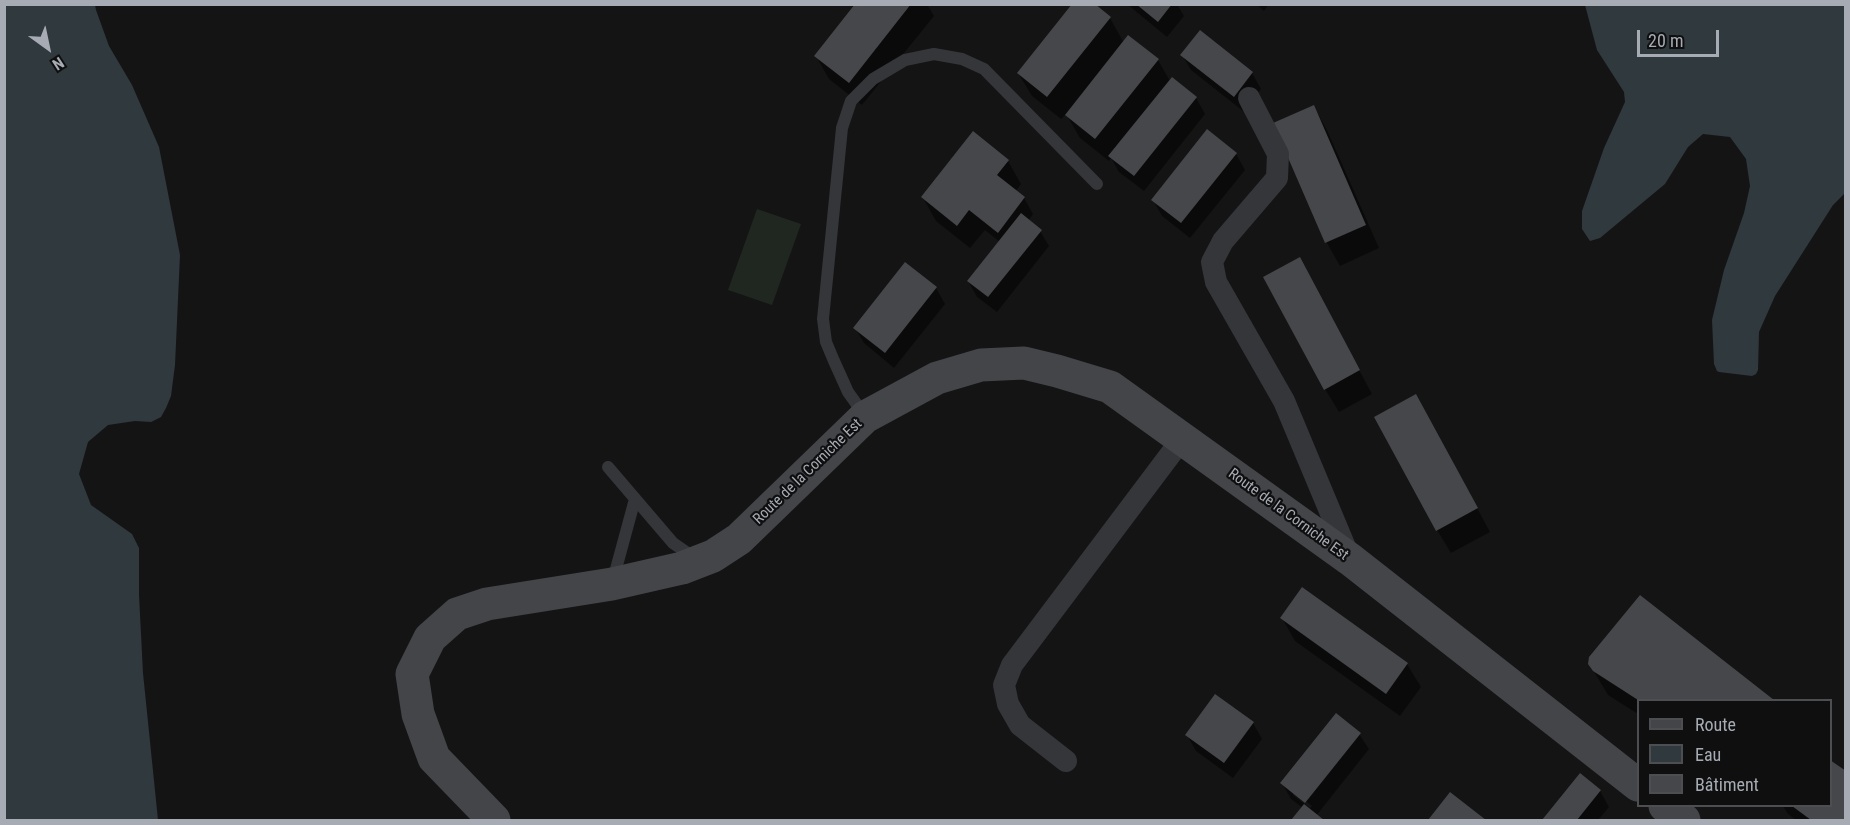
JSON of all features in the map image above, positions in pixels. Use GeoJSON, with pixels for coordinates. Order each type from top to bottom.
{"type":"FeatureCollection","features":[{"type":"Feature","properties":{"kind":"street"},"geometry":{"type":"LineString","coordinates":[[1249,98],[1278,154],[1277,178],[1223,241],[1212,262],[1216,282],[1284,401],[1351,560]]}},
{"type":"Feature","properties":{"kind":"street","name":"Route de la Corniche Est"},"geometry":{"type":"LineString","coordinates":[[494,820],[434,758],[418,714],[412,674],[430,638],[457,614],[487,604],[612,584],[681,568],[713,556],[739,539],[866,417],[937,378],[981,365],[1024,363],[1110,387],[1351,560],[1637,784]]}},
{"type":"Feature","properties":{"kind":"street"},"geometry":{"type":"LineString","coordinates":[[1066,760],[1020,725],[1008,704],[1004,685],[1012,665],[1182,439]]}},
{"type":"Feature","properties":{"kind":"lane"},"geometry":{"type":"LineString","coordinates":[[866,417],[848,392],[834,361],[826,342],[823,319],[842,128],[852,100],[873,79],[905,60],[934,54],[962,60],[984,69],[1096,184]]}},
{"type":"Feature","properties":{"kind":"lane"},"geometry":{"type":"LineString","coordinates":[[608,468],[673,543],[700,561]]}},
{"type":"Feature","properties":{"kind":"lane"},"geometry":{"type":"LineString","coordinates":[[612,584],[635,499]]}},
{"type":"Feature","properties":{"kind":"shaded area"},"geometry":{"type":"Polygon","coordinates":[[[757,209],[801,224],[772,305],[728,290],[757,209]]]}},
{"type":"Feature","properties":{"kind":"water"},"geometry":{"type":"Polygon","coordinates":[[[5,4],[95,5],[109,46],[132,85],[159,147],[180,255],[175,365],[171,396],[166,408],[161,417],[151,422],[135,421],[108,425],[88,442],[79,474],[91,505],[132,534],[139,548],[143,673],[158,820],[5,820],[5,4]]]}},
{"type":"Feature","properties":{"kind":"water"},"geometry":{"type":"Polygon","coordinates":[[[1585,5],[1845,5],[1845,193],[1833,205],[1775,296],[1759,332],[1758,370],[1752,376],[1719,372],[1714,364],[1712,320],[1724,270],[1744,213],[1750,186],[1746,159],[1730,137],[1703,134],[1688,147],[1665,184],[1600,238],[1590,241],[1582,229],[1582,211],[1604,148],[1625,102],[1624,92],[1597,50],[1585,5]]]}},
{"type":"Feature","properties":{"kind":"building"},"geometry":{"type":"Polygon","coordinates":[[[855,4],[911,4],[849,83],[814,56],[855,4]]]}},
{"type":"Feature","properties":{"kind":"building"},"geometry":{"type":"Polygon","coordinates":[[[1072,4],[1095,4],[1111,17],[1047,97],[1017,73],[1072,4]]]}},
{"type":"Feature","properties":{"kind":"building"},"geometry":{"type":"Polygon","coordinates":[[[1136,4],[1172,4],[1158,22],[1136,4]]]}},
{"type":"Feature","properties":{"kind":"building"},"geometry":{"type":"Polygon","coordinates":[[[1200,30],[1253,72],[1234,97],[1180,55],[1200,30]]]}},
{"type":"Feature","properties":{"kind":"building"},"geometry":{"type":"Polygon","coordinates":[[[1128,35],[1159,59],[1095,139],[1065,115],[1128,35]]]}},
{"type":"Feature","properties":{"kind":"building"},"geometry":{"type":"Polygon","coordinates":[[[1172,77],[1197,97],[1134,176],[1108,156],[1172,77]]]}},
{"type":"Feature","properties":{"kind":"building"},"geometry":{"type":"Polygon","coordinates":[[[1314,105],[1366,225],[1325,243],[1273,123],[1314,105]]]}},
{"type":"Feature","properties":{"kind":"building"},"geometry":{"type":"Polygon","coordinates":[[[1207,129],[1237,153],[1181,223],[1151,200],[1207,129]]]}},
{"type":"Feature","properties":{"kind":"building"},"geometry":{"type":"Polygon","coordinates":[[[973,131],[1009,160],[997,175],[1025,197],[998,233],[969,210],[957,226],[921,197],[973,131]]]}},
{"type":"Feature","properties":{"kind":"building"},"geometry":{"type":"Polygon","coordinates":[[[1021,213],[1042,230],[988,297],[967,281],[1021,213]]]}},
{"type":"Feature","properties":{"kind":"building"},"geometry":{"type":"Polygon","coordinates":[[[1300,257],[1360,370],[1324,390],[1263,277],[1300,257]]]}},
{"type":"Feature","properties":{"kind":"building"},"geometry":{"type":"Polygon","coordinates":[[[905,262],[937,287],[885,353],[853,328],[905,262]]]}},
{"type":"Feature","properties":{"kind":"building"},"geometry":{"type":"Polygon","coordinates":[[[1416,394],[1478,508],[1436,531],[1374,417],[1416,394]]]}},
{"type":"Feature","properties":{"kind":"building"},"geometry":{"type":"Polygon","coordinates":[[[1302,587],[1408,663],[1386,694],[1280,618],[1302,587]]]}},
{"type":"Feature","properties":{"kind":"building"},"geometry":{"type":"Polygon","coordinates":[[[1640,595],[1773,699],[1637,699],[1593,671],[1588,664],[1589,657],[1640,595]]]}},
{"type":"Feature","properties":{"kind":"building"},"geometry":{"type":"Polygon","coordinates":[[[1215,694],[1254,722],[1224,763],[1185,735],[1215,694]]]}},
{"type":"Feature","properties":{"kind":"building"},"geometry":{"type":"Polygon","coordinates":[[[1336,713],[1361,733],[1305,803],[1280,783],[1336,713]]]}},
{"type":"Feature","properties":{"kind":"building"},"geometry":{"type":"Polygon","coordinates":[[[1832,761],[1846,771],[1846,820],[1811,820],[1793,807],[1832,807],[1832,761]]]}},
{"type":"Feature","properties":{"kind":"building"},"geometry":{"type":"Polygon","coordinates":[[[1580,773],[1601,790],[1577,820],[1542,820],[1580,773]]]}},
{"type":"Feature","properties":{"kind":"building"},"geometry":{"type":"Polygon","coordinates":[[[1450,792],[1486,820],[1428,820],[1450,792]]]}},
{"type":"Feature","properties":{"kind":"building"},"geometry":{"type":"Polygon","coordinates":[[[1304,804],[1324,820],[1291,820],[1304,804]]]}}]}
